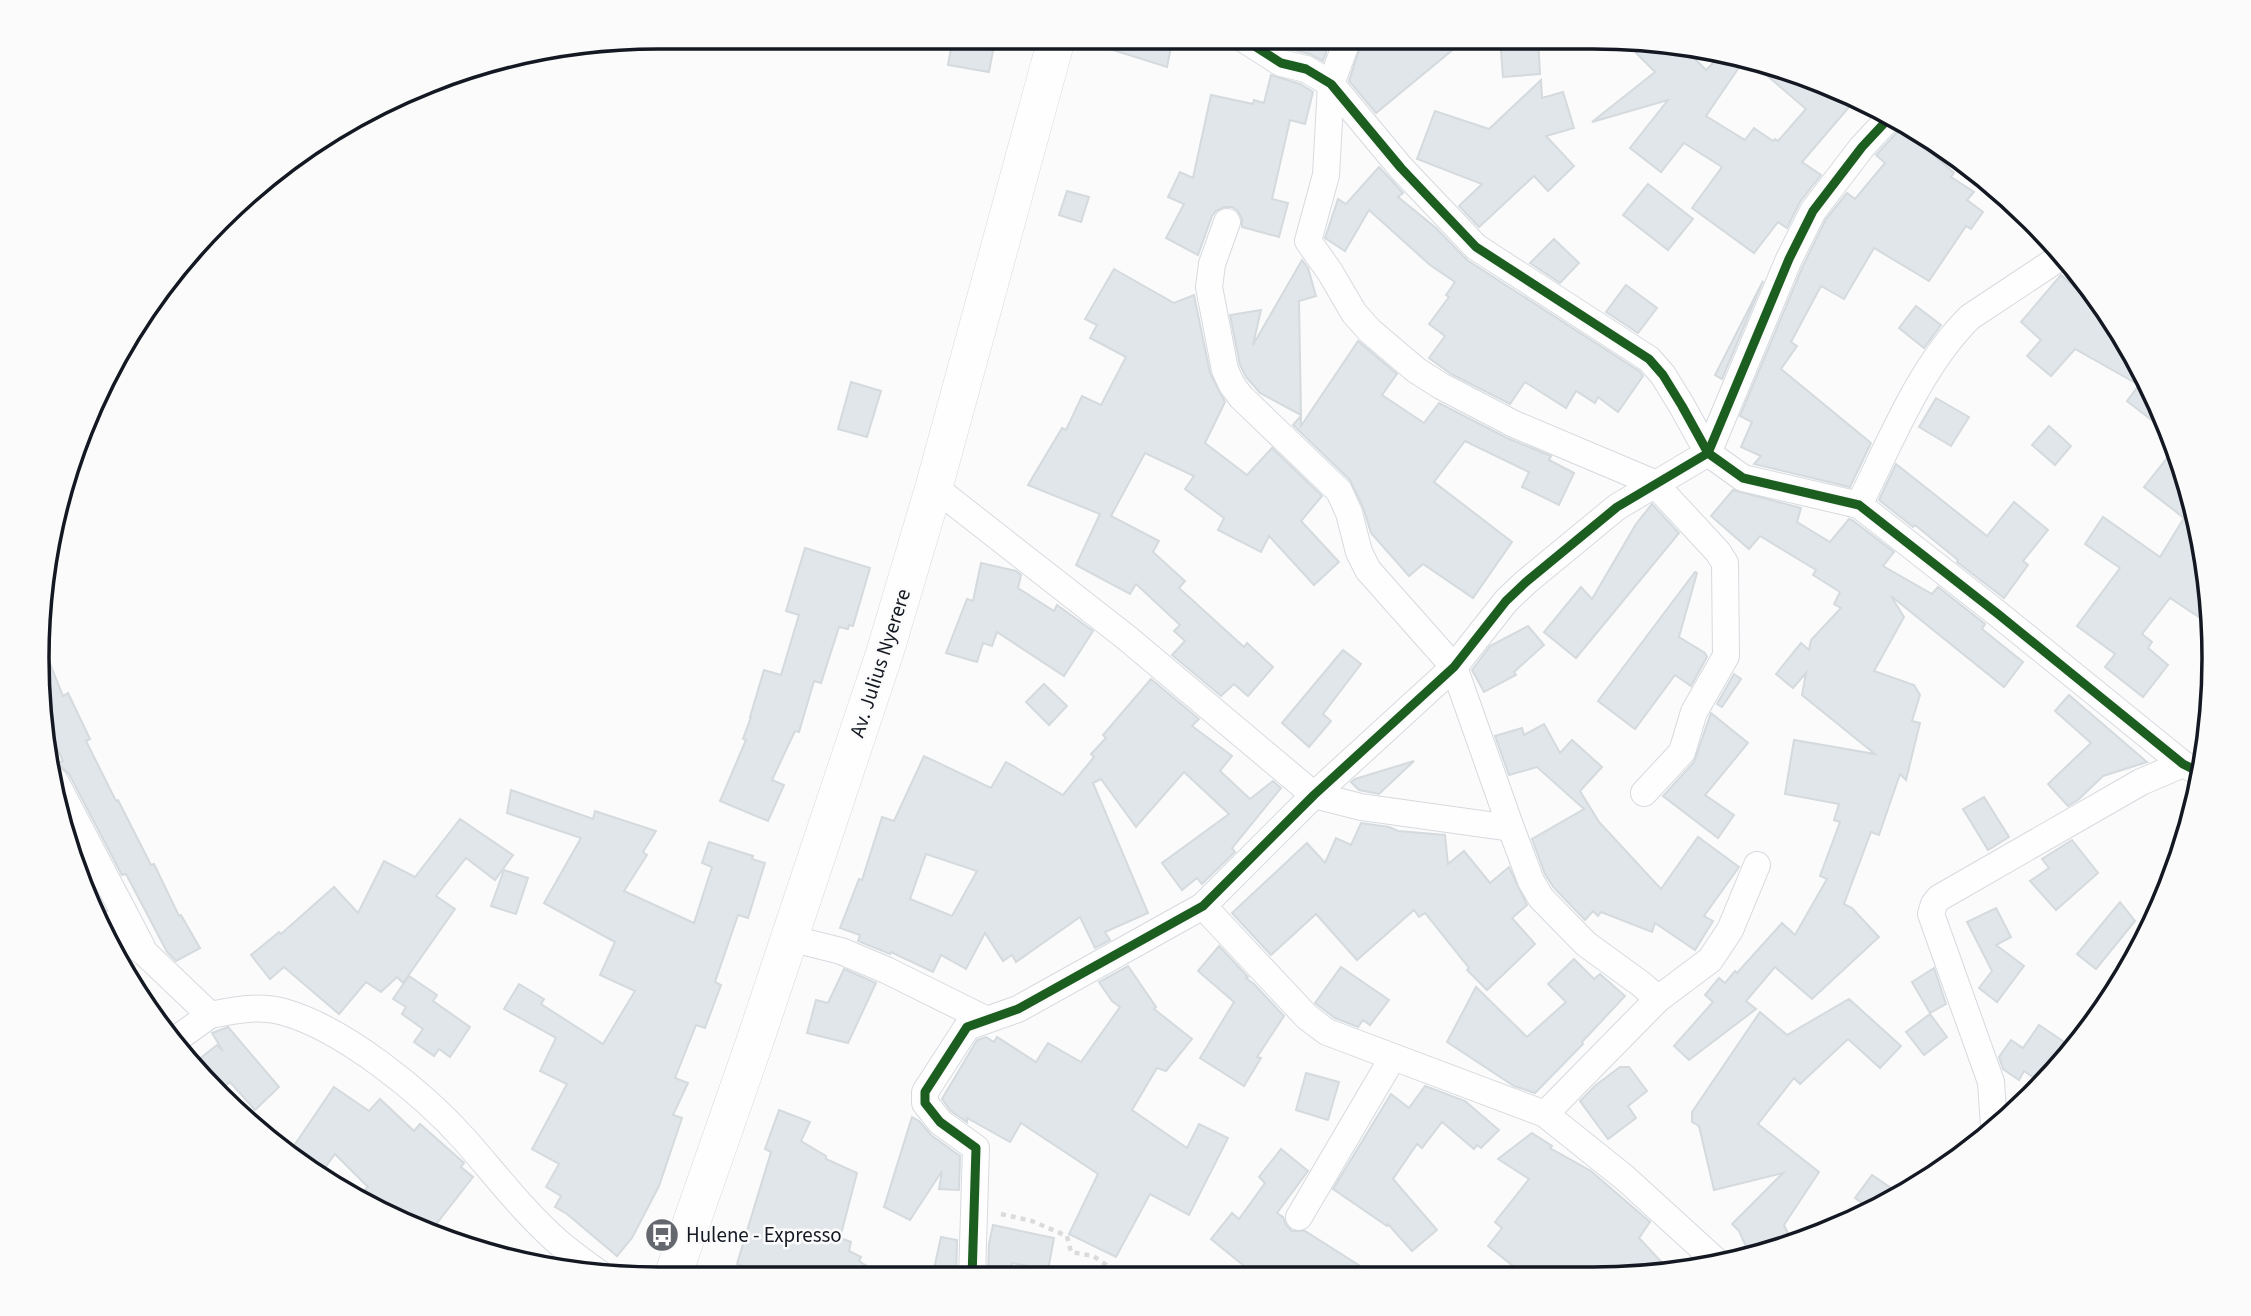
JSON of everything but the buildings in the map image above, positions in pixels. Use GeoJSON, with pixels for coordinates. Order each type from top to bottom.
{"type":"FeatureCollection","features":[{"type":"Feature","properties":{"kind":"main road","name":"Av. Julius Nyerere"},"geometry":{"type":"LineString","coordinates":[[677,1262],[885,652],[934,487],[1054,49]]}},
{"type":"Feature","properties":{"kind":"street"},"geometry":{"type":"LineString","coordinates":[[1259,49],[1281,63],[1306,69],[1331,84],[1401,168],[1476,247],[1649,359],[1663,375],[1707,453],[1743,478],[1859,505],[2192,768]]}},
{"type":"Feature","properties":{"kind":"street"},"geometry":{"type":"LineString","coordinates":[[1344,49],[1331,84],[1326,175],[1308,241],[1354,313],[1370,331],[1416,370],[1441,386],[1514,424],[1654,483],[1725,563],[1727,647],[1723,664],[1695,712],[1682,752],[1644,793]]}},
{"type":"Feature","properties":{"kind":"street"},"geometry":{"type":"LineString","coordinates":[[972,1267],[976,1148],[931,1113],[925,1103],[925,1093],[967,1027],[1018,1009],[1203,906],[1314,795],[1454,667],[1506,601],[1526,582],[1617,507],[1707,453],[1797,240],[1813,211],[1883,123]]}},
{"type":"Feature","properties":{"kind":"street"},"geometry":{"type":"LineString","coordinates":[[1227,222],[1212,264],[1209,287],[1225,370],[1232,385],[1241,397],[1339,491],[1349,513],[1359,552],[1368,570],[1454,667],[1511,828],[1531,881],[1541,898],[1586,944],[1642,984],[1658,999]]}},
{"type":"Feature","properties":{"kind":"street"},"geometry":{"type":"LineString","coordinates":[[1859,505],[1919,386],[1959,327],[2055,261]]}},
{"type":"Feature","properties":{"kind":"street"},"geometry":{"type":"LineString","coordinates":[[934,487],[1127,638],[1314,795],[1361,807],[1511,828]]}},
{"type":"Feature","properties":{"kind":"street"},"geometry":{"type":"LineString","coordinates":[[1993,1117],[1991,1082],[1931,914],[1934,904],[1939,898],[2141,782],[2191,769]]}},
{"type":"Feature","properties":{"kind":"street"},"geometry":{"type":"LineString","coordinates":[[67,804],[146,954]]}},
{"type":"Feature","properties":{"kind":"street"},"geometry":{"type":"LineString","coordinates":[[1545,1114],[1658,999],[1710,960],[1730,930],[1756,865]]}},
{"type":"Feature","properties":{"kind":"street"},"geometry":{"type":"LineString","coordinates":[[1203,906],[1307,1017],[1326,1032],[1545,1114],[1626,1178],[1709,1256]]}},
{"type":"Feature","properties":{"kind":"street"},"geometry":{"type":"LineString","coordinates":[[114,931],[146,954],[210,1015]]}},
{"type":"Feature","properties":{"kind":"street"},"geometry":{"type":"LineString","coordinates":[[789,938],[841,951],[985,1019]]}},
{"type":"Feature","properties":{"kind":"street"},"geometry":{"type":"LineString","coordinates":[[181,1036],[210,1015],[245,1008],[282,1012],[317,1025],[374,1060],[434,1110],[557,1241],[584,1263]]}},
{"type":"Feature","properties":{"kind":"street"},"geometry":{"type":"LineString","coordinates":[[1299,1217],[1394,1057]]}},
{"type":"Feature","properties":{"kind":"path"},"geometry":{"type":"LineString","coordinates":[[973,1207],[1032,1221],[1056,1231],[1067,1237],[1071,1252],[1093,1256],[1110,1267]]}},
{"type":"Feature","properties":{"kind":"cycle path"},"geometry":{"type":"LineString","coordinates":[[1259,49],[1281,63],[1306,69],[1331,84],[1401,168],[1476,247],[1649,359],[1663,375],[1708,453],[1743,478],[1859,505],[2192,768]]}},
{"type":"Feature","properties":{"kind":"cycle path"},"geometry":{"type":"LineString","coordinates":[[972,1267],[976,1148],[940,1122],[925,1103],[925,1092],[967,1027],[1018,1009],[1203,906],[1314,795],[1454,667],[1506,601],[1526,582],[1617,507],[1708,453],[1789,259],[1813,211],[1862,147],[1884,124]]}},
{"type":"Feature","properties":{"kind":"place","name":"Hulene - Expresso"},"geometry":{"type":"Point","coordinates":[662,1235]}}]}
